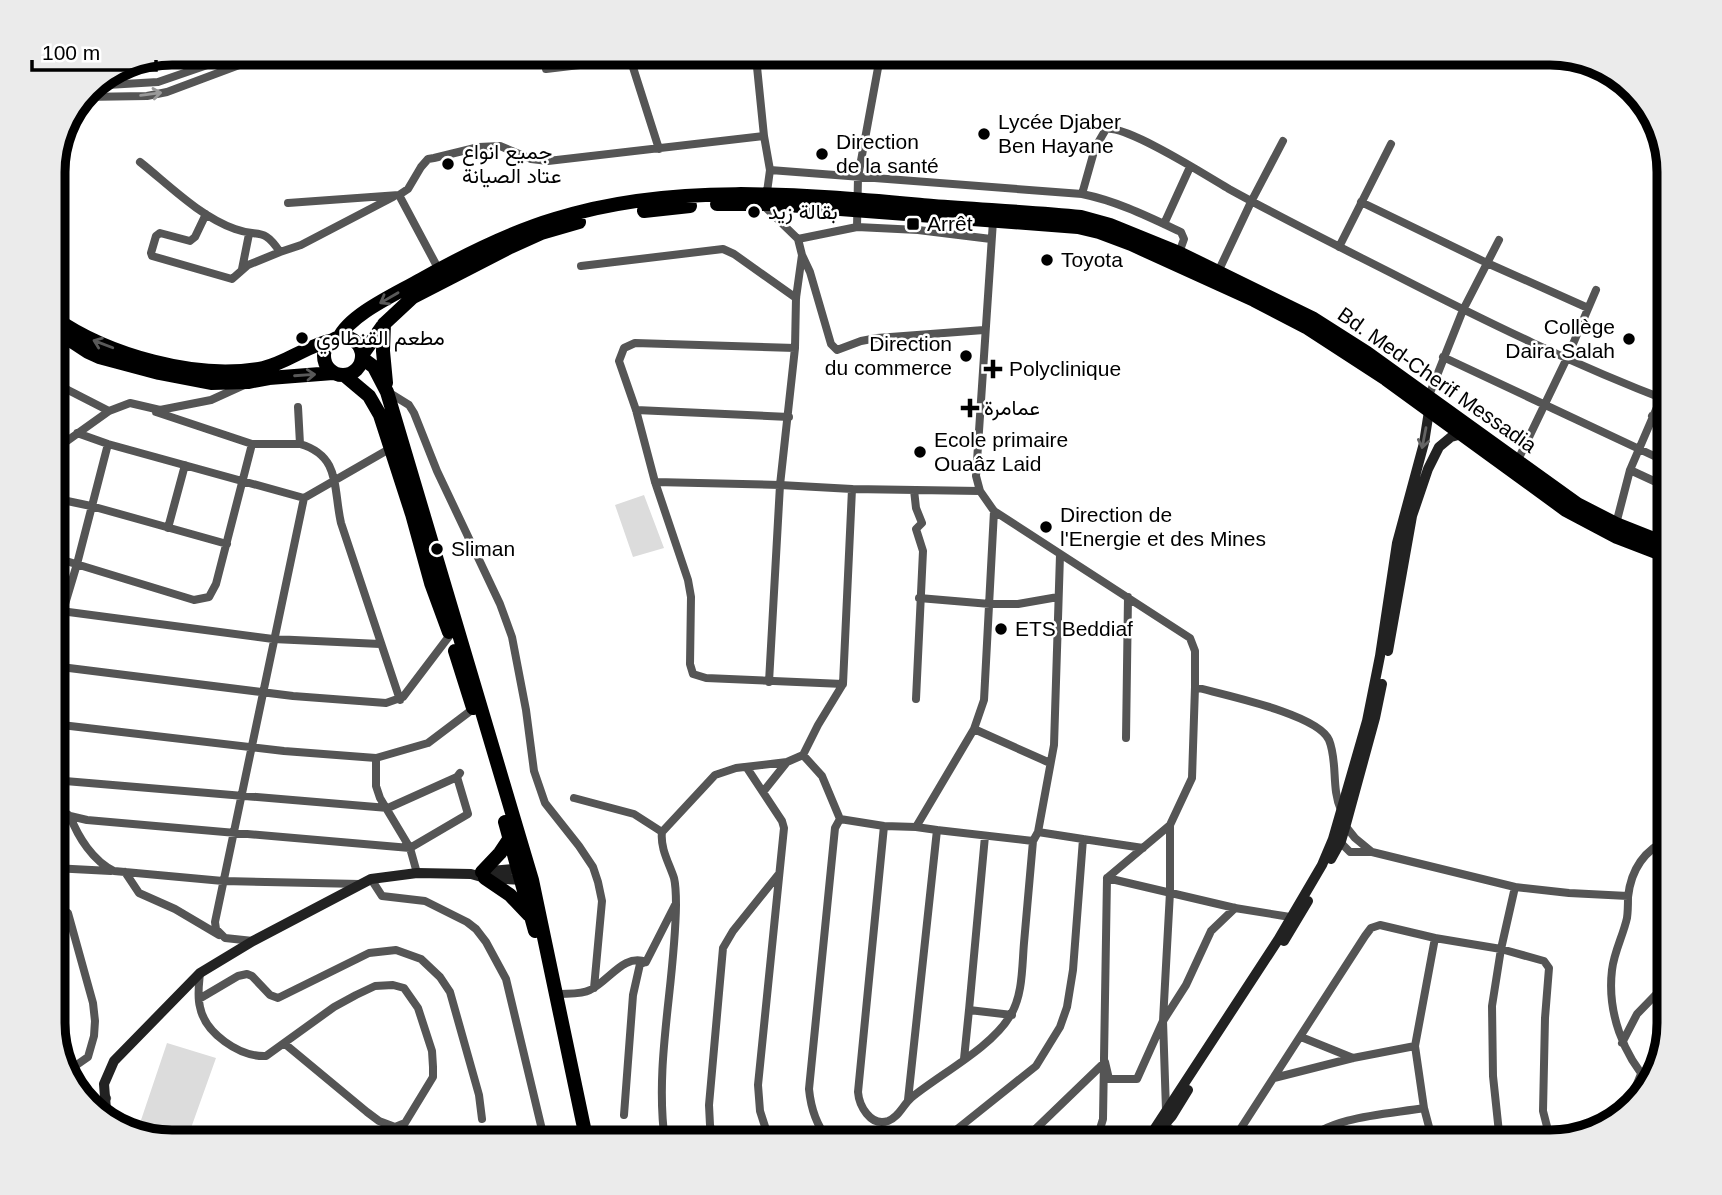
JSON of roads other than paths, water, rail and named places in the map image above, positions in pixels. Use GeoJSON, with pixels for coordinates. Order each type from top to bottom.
{"type":"FeatureCollection","features":[{"type":"Feature","properties":{"kind":"highway","name":"Bd. Med-Cherif Messadia"},"geometry":{"type":"LineString","coordinates":[[362,356],[384,324],[413,298],[475,264],[541,233],[612,215],[764,198]]}},
{"type":"Feature","properties":{"kind":"highway","name":"Bd. Med-Cherif Messadia"},"geometry":{"type":"LineString","coordinates":[[336,339],[373,308],[439,270],[516,232],[557,218],[637,202],[764,198],[1081,217],[1110,225],[1179,253],[1312,318],[1342,336],[1462,434],[1579,518],[1617,537],[1657,552]]}},
{"type":"Feature","properties":{"kind":"highway","name":"Bd. Med-Cherif Messadia"},"geometry":{"type":"LineString","coordinates":[[856,204],[993,221],[1077,227],[1131,244],[1254,300],[1306,327],[1517,462],[1577,504],[1616,524],[1657,540]]}},
{"type":"Feature","properties":{"kind":"highway"},"geometry":{"type":"LineString","coordinates":[[384,324],[383,351],[387,391],[525,874],[557,994],[584,1130]]}},
{"type":"Feature","properties":{"kind":"highway"},"geometry":{"type":"LineString","coordinates":[[65,326],[97,342],[166,363],[251,376],[339,374],[356,370],[362,356]]}},
{"type":"Feature","properties":{"kind":"highway"},"geometry":{"type":"LineString","coordinates":[[65,337],[88,352],[128,366],[198,382],[251,376],[317,343],[336,339],[354,341],[362,356],[374,367],[387,391]]}},
{"type":"Feature","properties":{"kind":"highway"},"geometry":{"type":"LineString","coordinates":[[336,339],[327,347],[325,364],[376,405],[473,709],[510,838],[525,874],[575,1130]]}},
{"type":"Feature","properties":{"kind":"highway"},"geometry":{"type":"LineString","coordinates":[[510,838],[480,875],[510,895],[532,919]]}},
{"type":"Feature","properties":{"kind":"street"},"geometry":{"type":"LineString","coordinates":[[109,85],[158,82],[207,65]]}},
{"type":"Feature","properties":{"kind":"street"},"geometry":{"type":"LineString","coordinates":[[96,97],[147,96],[167,92],[239,65]]}},
{"type":"Feature","properties":{"kind":"street"},"geometry":{"type":"LineString","coordinates":[[546,69],[580,65]]}},
{"type":"Feature","properties":{"kind":"street"},"geometry":{"type":"LineString","coordinates":[[632,65],[659,149]]}},
{"type":"Feature","properties":{"kind":"street"},"geometry":{"type":"LineString","coordinates":[[757,65],[770,170],[764,198],[798,239],[831,344],[837,350],[877,338],[984,330]]}},
{"type":"Feature","properties":{"kind":"street"},"geometry":{"type":"LineString","coordinates":[[857,227],[858,177],[879,65]]}},
{"type":"Feature","properties":{"kind":"street"},"geometry":{"type":"LineString","coordinates":[[1082,194],[1095,148],[1106,129],[1118,129],[1251,202],[1463,310],[1657,396]]}},
{"type":"Feature","properties":{"kind":"street"},"geometry":{"type":"LineString","coordinates":[[206,214],[190,242],[160,233],[156,236],[152,256],[232,279],[242,269],[301,245],[408,189],[428,159],[479,148],[500,146],[531,159],[548,161],[764,136]]}},
{"type":"Feature","properties":{"kind":"street"},"geometry":{"type":"LineString","coordinates":[[1218,272],[1283,141]]}},
{"type":"Feature","properties":{"kind":"street"},"geometry":{"type":"LineString","coordinates":[[1339,247],[1391,144]]}},
{"type":"Feature","properties":{"kind":"street"},"geometry":{"type":"LineString","coordinates":[[140,162],[219,223],[249,234],[264,233],[281,252]]}},
{"type":"Feature","properties":{"kind":"street"},"geometry":{"type":"LineString","coordinates":[[1164,224],[1190,167]]}},
{"type":"Feature","properties":{"kind":"street"},"geometry":{"type":"LineString","coordinates":[[770,170],[1082,194],[1124,206],[1183,234],[1179,253]]}},
{"type":"Feature","properties":{"kind":"street"},"geometry":{"type":"LineString","coordinates":[[288,203],[397,195]]}},
{"type":"Feature","properties":{"kind":"street"},"geometry":{"type":"LineString","coordinates":[[397,195],[439,270]]}},
{"type":"Feature","properties":{"kind":"street"},"geometry":{"type":"LineString","coordinates":[[1361,202],[1588,308]]}},
{"type":"Feature","properties":{"kind":"street"},"geometry":{"type":"LineString","coordinates":[[993,221],[976,475],[980,491],[994,511],[1190,638],[1195,651],[1194,768],[1187,790],[1170,825],[1107,878],[1105,1062],[1101,1130]]}},
{"type":"Feature","properties":{"kind":"street"},"geometry":{"type":"LineString","coordinates":[[798,239],[857,227],[918,230],[991,239]]}},
{"type":"Feature","properties":{"kind":"street"},"geometry":{"type":"LineString","coordinates":[[242,269],[249,234]]}},
{"type":"Feature","properties":{"kind":"street"},"geometry":{"type":"LineString","coordinates":[[1362,749],[1397,543],[1424,443],[1426,405],[1463,310],[1499,240]]}},
{"type":"Feature","properties":{"kind":"street"},"geometry":{"type":"LineString","coordinates":[[581,266],[723,249],[796,298]]}},
{"type":"Feature","properties":{"kind":"street"},"geometry":{"type":"LineString","coordinates":[[769,682],[780,485],[789,417],[796,298],[802,255]]}},
{"type":"Feature","properties":{"kind":"street"},"geometry":{"type":"LineString","coordinates":[[1517,462],[1596,290]]}},
{"type":"Feature","properties":{"kind":"street"},"geometry":{"type":"LineString","coordinates":[[795,348],[628,344],[620,354],[619,361],[688,580],[691,597],[690,664],[693,674],[706,678],[843,684]]}},
{"type":"Feature","properties":{"kind":"street"},"geometry":{"type":"LineString","coordinates":[[1443,357],[1657,457]]}},
{"type":"Feature","properties":{"kind":"street"},"geometry":{"type":"LineString","coordinates":[[65,441],[109,411],[130,403],[160,410],[211,400],[251,376]]}},
{"type":"Feature","properties":{"kind":"street"},"geometry":{"type":"LineString","coordinates":[[65,390],[109,411]]}},
{"type":"Feature","properties":{"kind":"street"},"geometry":{"type":"LineString","coordinates":[[65,394],[68,390]]}},
{"type":"Feature","properties":{"kind":"street"},"geometry":{"type":"LineString","coordinates":[[387,391],[409,405],[414,413],[463,530],[500,604],[519,664],[534,771],[541,792],[549,810],[593,867],[602,901],[594,988]]}},
{"type":"Feature","properties":{"kind":"street"},"geometry":{"type":"LineString","coordinates":[[130,403],[253,444],[300,444],[321,453],[327,459],[335,480],[335,496],[341,523],[400,700]]}},
{"type":"Feature","properties":{"kind":"street"},"geometry":{"type":"LineString","coordinates":[[298,408],[300,444]]}},
{"type":"Feature","properties":{"kind":"street"},"geometry":{"type":"LineString","coordinates":[[1616,524],[1630,470],[1657,409]]}},
{"type":"Feature","properties":{"kind":"street"},"geometry":{"type":"LineString","coordinates":[[636,410],[789,417]]}},
{"type":"Feature","properties":{"kind":"street"},"geometry":{"type":"LineString","coordinates":[[1652,416],[1657,418]]}},
{"type":"Feature","properties":{"kind":"street"},"geometry":{"type":"LineString","coordinates":[[76,433],[304,498],[391,448]]}},
{"type":"Feature","properties":{"kind":"street"},"geometry":{"type":"LineString","coordinates":[[1160,1130],[1172,1116],[1298,919],[1337,840],[1362,749],[1375,718],[1412,516],[1434,456],[1444,442],[1462,434]]}},
{"type":"Feature","properties":{"kind":"street"},"geometry":{"type":"LineString","coordinates":[[65,599],[77,564],[108,444]]}},
{"type":"Feature","properties":{"kind":"street"},"geometry":{"type":"LineString","coordinates":[[65,560],[194,600],[205,599],[214,592],[253,444]]}},
{"type":"Feature","properties":{"kind":"street"},"geometry":{"type":"LineString","coordinates":[[168,528],[185,465]]}},
{"type":"Feature","properties":{"kind":"street"},"geometry":{"type":"LineString","coordinates":[[1630,470],[1657,482]]}},
{"type":"Feature","properties":{"kind":"street"},"geometry":{"type":"LineString","coordinates":[[655,482],[980,491]]}},
{"type":"Feature","properties":{"kind":"street"},"geometry":{"type":"LineString","coordinates":[[664,1130],[662,1065],[676,903],[675,882],[662,844],[662,832],[715,775],[726,770],[787,762],[803,755],[843,684],[852,489]]}},
{"type":"Feature","properties":{"kind":"street"},"geometry":{"type":"LineString","coordinates":[[914,490],[916,508],[922,523],[916,529],[923,551],[916,699]]}},
{"type":"Feature","properties":{"kind":"street"},"geometry":{"type":"LineString","coordinates":[[225,938],[216,929],[215,922],[304,498]]}},
{"type":"Feature","properties":{"kind":"street"},"geometry":{"type":"LineString","coordinates":[[65,501],[227,544]]}},
{"type":"Feature","properties":{"kind":"street"},"geometry":{"type":"LineString","coordinates":[[916,827],[974,729],[984,700],[994,511]]}},
{"type":"Feature","properties":{"kind":"street"},"geometry":{"type":"LineString","coordinates":[[884,826],[858,1091],[859,1103],[869,1115],[883,1121],[894,1117],[908,1100],[994,1035],[1012,1015],[1020,989],[1035,837],[1054,746],[1060,555]]}},
{"type":"Feature","properties":{"kind":"street"},"geometry":{"type":"LineString","coordinates":[[919,598],[1018,604],[1058,597]]}},
{"type":"Feature","properties":{"kind":"street"},"geometry":{"type":"LineString","coordinates":[[1126,738],[1128,597]]}},
{"type":"Feature","properties":{"kind":"street"},"geometry":{"type":"LineString","coordinates":[[65,612],[273,639],[380,645]]}},
{"type":"Feature","properties":{"kind":"street"},"geometry":{"type":"LineString","coordinates":[[65,667],[386,704],[400,700],[450,635]]}},
{"type":"Feature","properties":{"kind":"street"},"geometry":{"type":"LineString","coordinates":[[1195,687],[1296,716],[1325,733],[1331,747],[1336,799],[1341,818],[1355,838],[1372,852]]}},
{"type":"Feature","properties":{"kind":"street"},"geometry":{"type":"LineString","coordinates":[[65,725],[376,758],[428,743],[473,709]]}},
{"type":"Feature","properties":{"kind":"street"},"geometry":{"type":"LineString","coordinates":[[974,729],[1051,763]]}},
{"type":"Feature","properties":{"kind":"street"},"geometry":{"type":"LineString","coordinates":[[803,755],[822,776],[840,818],[835,828],[808,1089],[816,1123],[821,1130]]}},
{"type":"Feature","properties":{"kind":"street"},"geometry":{"type":"LineString","coordinates":[[376,758],[376,786],[380,798],[410,848],[417,873]]}},
{"type":"Feature","properties":{"kind":"street"},"geometry":{"type":"LineString","coordinates":[[763,792],[787,762]]}},
{"type":"Feature","properties":{"kind":"street"},"geometry":{"type":"LineString","coordinates":[[747,768],[784,828],[758,1085],[760,1111],[766,1130]]}},
{"type":"Feature","properties":{"kind":"street"},"geometry":{"type":"LineString","coordinates":[[65,781],[387,808],[459,775],[468,814],[410,848],[233,831],[128,825],[70,816],[65,812]]}},
{"type":"Feature","properties":{"kind":"street"},"geometry":{"type":"LineString","coordinates":[[574,798],[634,814],[662,832]]}},
{"type":"Feature","properties":{"kind":"street"},"geometry":{"type":"LineString","coordinates":[[70,816],[79,839],[104,865],[114,871]]}},
{"type":"Feature","properties":{"kind":"street"},"geometry":{"type":"LineString","coordinates":[[840,818],[884,826],[916,827],[985,836],[1083,839],[1143,848]]}},
{"type":"Feature","properties":{"kind":"street"},"geometry":{"type":"LineString","coordinates":[[1166,1110],[1163,1021],[1170,892],[1170,825]]}},
{"type":"Feature","properties":{"kind":"street"},"geometry":{"type":"LineString","coordinates":[[908,1100],[937,830]]}},
{"type":"Feature","properties":{"kind":"street"},"geometry":{"type":"LineString","coordinates":[[964,1059],[985,836]]}},
{"type":"Feature","properties":{"kind":"street"},"geometry":{"type":"LineString","coordinates":[[957,1130],[1037,1066],[1060,1027],[1072,978],[1083,839]]}},
{"type":"Feature","properties":{"kind":"street"},"geometry":{"type":"LineString","coordinates":[[1337,840],[1350,852],[1372,852],[1515,887],[1569,893],[1628,895]]}},
{"type":"Feature","properties":{"kind":"street"},"geometry":{"type":"LineString","coordinates":[[1154,1130],[1278,940],[1337,840]]}},
{"type":"Feature","properties":{"kind":"street"},"geometry":{"type":"LineString","coordinates":[[1635,1088],[1641,1074],[1622,1043],[1614,1013],[1612,972],[1624,930],[1631,880],[1642,857],[1657,845]]}},
{"type":"Feature","properties":{"kind":"street"},"geometry":{"type":"LineString","coordinates":[[65,869],[223,881],[360,884]]}},
{"type":"Feature","properties":{"kind":"street"},"geometry":{"type":"LineString","coordinates":[[125,872],[139,893],[175,909],[225,938],[253,941]]}},
{"type":"Feature","properties":{"kind":"street"},"geometry":{"type":"LineString","coordinates":[[107,1108],[104,1084],[114,1061],[200,974],[253,941],[371,879],[417,873],[525,874]]}},
{"type":"Feature","properties":{"kind":"street"},"geometry":{"type":"LineString","coordinates":[[711,1130],[709,1105],[724,943],[778,875]]}},
{"type":"Feature","properties":{"kind":"street"},"geometry":{"type":"LineString","coordinates":[[1107,878],[1235,908],[1290,917]]}},
{"type":"Feature","properties":{"kind":"street"},"geometry":{"type":"LineString","coordinates":[[371,879],[382,896],[425,901],[467,922],[486,942],[506,979],[542,1130]]}},
{"type":"Feature","properties":{"kind":"street"},"geometry":{"type":"LineString","coordinates":[[1499,1130],[1493,1076],[1492,1006],[1515,887]]}},
{"type":"Feature","properties":{"kind":"street"},"geometry":{"type":"LineString","coordinates":[[624,1115],[633,995],[640,964],[646,962],[676,903]]}},
{"type":"Feature","properties":{"kind":"street"},"geometry":{"type":"LineString","coordinates":[[1105,1062],[1109,1079],[1137,1079],[1163,1021],[1186,985],[1210,931],[1235,908]]}},
{"type":"Feature","properties":{"kind":"street"},"geometry":{"type":"LineString","coordinates":[[65,911],[68,913],[93,1003],[94,1036],[88,1057],[74,1067]]}},
{"type":"Feature","properties":{"kind":"street"},"geometry":{"type":"LineString","coordinates":[[1241,1130],[1371,928],[1380,925],[1501,949],[1544,961],[1549,968],[1543,1111],[1548,1130]]}},
{"type":"Feature","properties":{"kind":"street"},"geometry":{"type":"LineString","coordinates":[[1430,1130],[1415,1046],[1435,938]]}},
{"type":"Feature","properties":{"kind":"street"},"geometry":{"type":"LineString","coordinates":[[199,999],[238,976],[252,976],[270,995],[278,998],[369,953],[389,949],[411,954],[428,964],[450,992],[479,1094],[482,1119]]}},
{"type":"Feature","properties":{"kind":"street"},"geometry":{"type":"LineString","coordinates":[[557,994],[586,992],[629,961],[639,959],[646,962]]}},
{"type":"Feature","properties":{"kind":"street"},"geometry":{"type":"LineString","coordinates":[[200,974],[200,1007],[209,1027],[221,1039],[258,1056],[266,1056],[334,1007],[375,986],[393,985],[404,988],[418,1008],[432,1051],[433,1077],[405,1123],[395,1127],[367,1112],[285,1044]]}},
{"type":"Feature","properties":{"kind":"street"},"geometry":{"type":"LineString","coordinates":[[1622,1043],[1637,1014],[1657,994]]}},
{"type":"Feature","properties":{"kind":"street"},"geometry":{"type":"LineString","coordinates":[[969,1010],[1012,1015]]}},
{"type":"Feature","properties":{"kind":"street"},"geometry":{"type":"LineString","coordinates":[[1301,1037],[1353,1059]]}},
{"type":"Feature","properties":{"kind":"street"},"geometry":{"type":"LineString","coordinates":[[1274,1079],[1415,1046]]}},
{"type":"Feature","properties":{"kind":"street"},"geometry":{"type":"LineString","coordinates":[[1036,1130],[1105,1062]]}},
{"type":"Feature","properties":{"kind":"street"},"geometry":{"type":"LineString","coordinates":[[99,1102],[107,1098]]}},
{"type":"Feature","properties":{"kind":"street"},"geometry":{"type":"LineString","coordinates":[[1321,1130],[1343,1122],[1424,1108]]}},
{"type":"Feature","properties":{"kind":"street"},"geometry":{"type":"LineString","coordinates":[[1164,1124],[1171,1130]]}},
{"type":"Feature","properties":{"kind":"place","name":"Lycée Djaber Ben Hayane"},"geometry":{"type":"Point","coordinates":[984,134]}},
{"type":"Feature","properties":{"kind":"place","name":"Direction de la santé"},"geometry":{"type":"Point","coordinates":[822,154]}},
{"type":"Feature","properties":{"kind":"place","name":"جميع انواع عتاد الصيانة"},"geometry":{"type":"Point","coordinates":[448,164]}},
{"type":"Feature","properties":{"kind":"place","name":"بقالة زيد"},"geometry":{"type":"Point","coordinates":[754,212]}},
{"type":"Feature","properties":{"kind":"place","name":"Arrêt"},"geometry":{"type":"Point","coordinates":[913,224]}},
{"type":"Feature","properties":{"kind":"place","name":"Toyota"},"geometry":{"type":"Point","coordinates":[1047,260]}},
{"type":"Feature","properties":{"kind":"place","name":"مطعم القنطاوي"},"geometry":{"type":"Point","coordinates":[302,338]}},
{"type":"Feature","properties":{"kind":"place","name":"Collège Daira Salah"},"geometry":{"type":"Point","coordinates":[1629,339]}},
{"type":"Feature","properties":{"kind":"place","name":"Direction du commerce"},"geometry":{"type":"Point","coordinates":[966,356]}},
{"type":"Feature","properties":{"kind":"place","name":"Polyclinique"},"geometry":{"type":"Point","coordinates":[993,369]}},
{"type":"Feature","properties":{"kind":"place","name":"عمامرة"},"geometry":{"type":"Point","coordinates":[970,408]}},
{"type":"Feature","properties":{"kind":"place","name":"Ecole primaire Ouaâz Laid"},"geometry":{"type":"Point","coordinates":[920,452]}},
{"type":"Feature","properties":{"kind":"place","name":"Direction de l'Energie et des Mines"},"geometry":{"type":"Point","coordinates":[1046,527]}},
{"type":"Feature","properties":{"kind":"place","name":"Sliman"},"geometry":{"type":"Point","coordinates":[437,549]}},
{"type":"Feature","properties":{"kind":"place","name":"ETS Beddiaf"},"geometry":{"type":"Point","coordinates":[1001,629]}}]}
